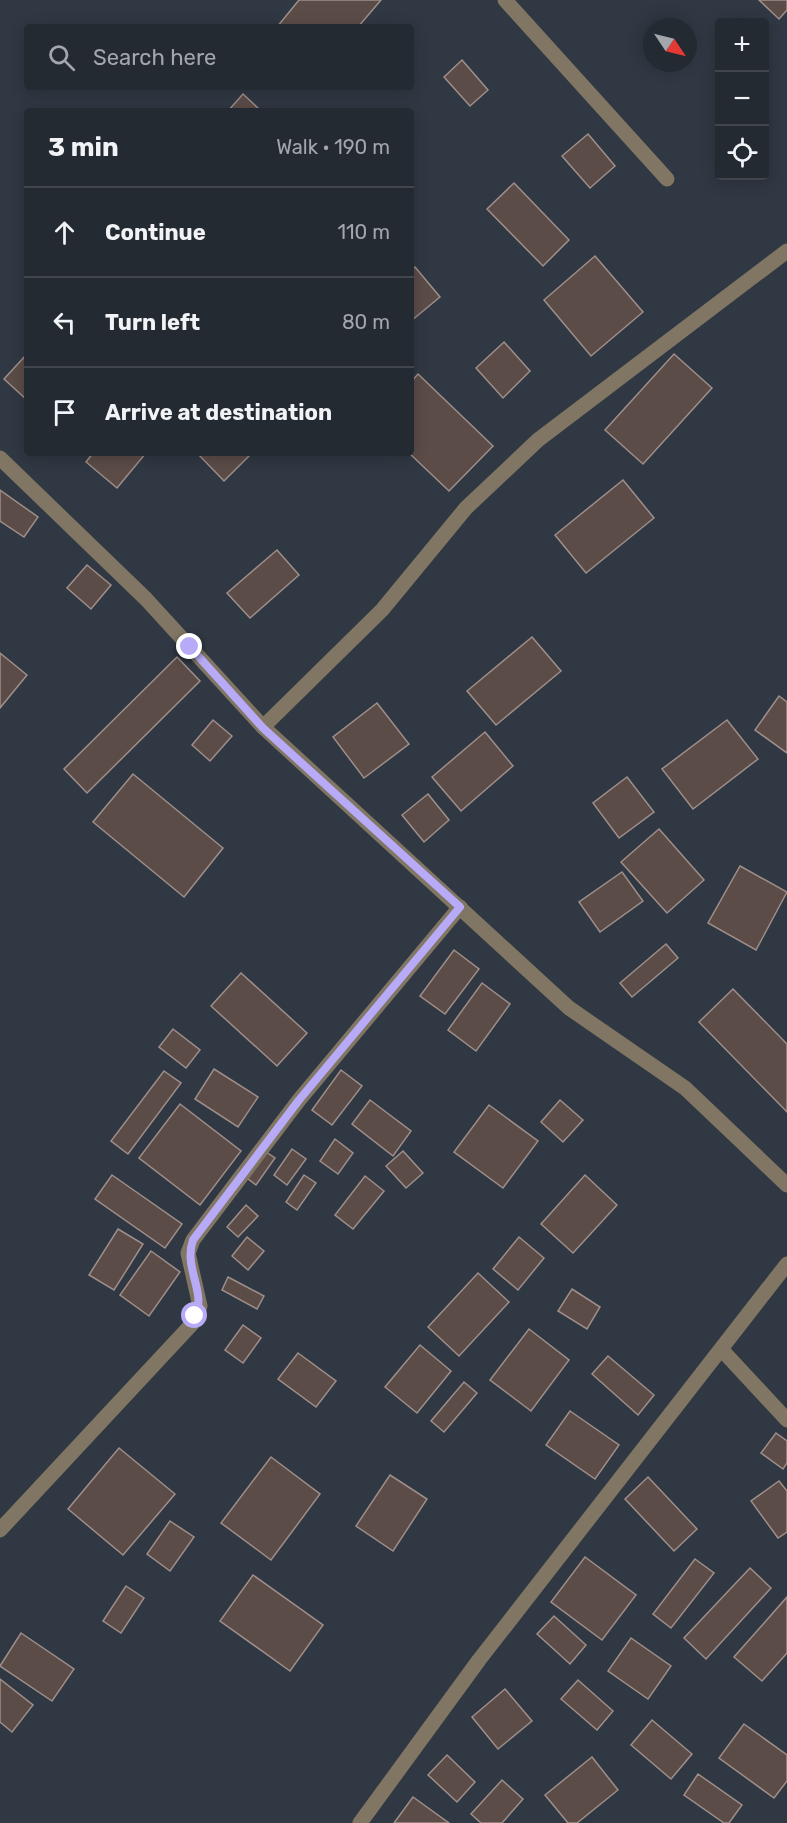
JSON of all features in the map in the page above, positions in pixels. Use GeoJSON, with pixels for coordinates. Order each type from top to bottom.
{"type":"FeatureCollection","features":[{"type":"Feature","properties":{"kind":"street"},"geometry":{"type":"LineString","coordinates":[[505,0],[667,179]]}},
{"type":"Feature","properties":{"kind":"street"},"geometry":{"type":"LineString","coordinates":[[263,728],[382,610],[466,508],[538,440],[787,250]]}},
{"type":"Feature","properties":{"kind":"street"},"geometry":{"type":"LineString","coordinates":[[0,458],[146,599],[263,728],[569,1008],[685,1088],[787,1184]]}},
{"type":"Feature","properties":{"kind":"street"},"geometry":{"type":"LineString","coordinates":[[0,1530],[192,1324],[200,1306],[188,1253],[193,1240],[299,1100],[460,907]]}},
{"type":"Feature","properties":{"kind":"street"},"geometry":{"type":"LineString","coordinates":[[360,1823],[479,1660],[787,1264]]}},
{"type":"Feature","properties":{"kind":"street"},"geometry":{"type":"LineString","coordinates":[[722,1350],[787,1420]]}},
{"type":"Feature","properties":{"kind":"building"},"geometry":{"type":"Polygon","coordinates":[[[299,0],[381,0],[361,24],[279,24],[299,0]]]}},
{"type":"Feature","properties":{"kind":"building"},"geometry":{"type":"Polygon","coordinates":[[[759,0],[787,0],[787,10],[779,19],[759,0]]]}},
{"type":"Feature","properties":{"kind":"building"},"geometry":{"type":"Polygon","coordinates":[[[462,60],[488,90],[470,106],[444,77],[462,60]]]}},
{"type":"Feature","properties":{"kind":"building"},"geometry":{"type":"Polygon","coordinates":[[[243,94],[258,108],[231,108],[243,94]]]}},
{"type":"Feature","properties":{"kind":"building"},"geometry":{"type":"Polygon","coordinates":[[[588,134],[615,166],[590,188],[562,156],[588,134]]]}},
{"type":"Feature","properties":{"kind":"building"},"geometry":{"type":"Polygon","coordinates":[[[514,183],[569,240],[543,266],[487,209],[514,183]]]}},
{"type":"Feature","properties":{"kind":"building"},"geometry":{"type":"Polygon","coordinates":[[[595,256],[643,312],[591,356],[544,300],[595,256]]]}},
{"type":"Feature","properties":{"kind":"building"},"geometry":{"type":"Polygon","coordinates":[[[414,268],[440,297],[414,319],[414,268]]]}},
{"type":"Feature","properties":{"kind":"building"},"geometry":{"type":"Polygon","coordinates":[[[504,342],[530,371],[503,398],[476,368],[504,342]]]}},
{"type":"Feature","properties":{"kind":"building"},"geometry":{"type":"Polygon","coordinates":[[[674,354],[712,388],[643,464],[605,430],[674,354]]]}},
{"type":"Feature","properties":{"kind":"building"},"geometry":{"type":"Polygon","coordinates":[[[24,357],[24,397],[4,379],[24,357]]]}},
{"type":"Feature","properties":{"kind":"building"},"geometry":{"type":"Polygon","coordinates":[[[418,374],[493,446],[449,491],[412,456],[414,456],[414,379],[418,374]]]}},
{"type":"Feature","properties":{"kind":"building"},"geometry":{"type":"Polygon","coordinates":[[[91,456],[144,456],[117,488],[86,462],[91,456]]]}},
{"type":"Feature","properties":{"kind":"building"},"geometry":{"type":"Polygon","coordinates":[[[200,456],[249,456],[224,481],[200,456]]]}},
{"type":"Feature","properties":{"kind":"building"},"geometry":{"type":"Polygon","coordinates":[[[623,480],[654,518],[586,573],[555,535],[623,480]]]}},
{"type":"Feature","properties":{"kind":"building"},"geometry":{"type":"Polygon","coordinates":[[[0,490],[38,517],[24,537],[0,521],[0,490]]]}},
{"type":"Feature","properties":{"kind":"building"},"geometry":{"type":"Polygon","coordinates":[[[277,550],[299,575],[250,618],[227,593],[277,550]]]}},
{"type":"Feature","properties":{"kind":"building"},"geometry":{"type":"Polygon","coordinates":[[[87,565],[111,585],[91,609],[67,588],[87,565]]]}},
{"type":"Feature","properties":{"kind":"building"},"geometry":{"type":"Polygon","coordinates":[[[532,637],[561,671],[496,725],[467,691],[532,637]]]}},
{"type":"Feature","properties":{"kind":"building"},"geometry":{"type":"Polygon","coordinates":[[[0,653],[27,675],[0,708],[0,653]]]}},
{"type":"Feature","properties":{"kind":"building"},"geometry":{"type":"Polygon","coordinates":[[[177,657],[200,681],[87,793],[64,769],[177,657]]]}},
{"type":"Feature","properties":{"kind":"building"},"geometry":{"type":"Polygon","coordinates":[[[779,696],[787,702],[787,753],[755,730],[779,696]]]}},
{"type":"Feature","properties":{"kind":"building"},"geometry":{"type":"Polygon","coordinates":[[[377,703],[409,744],[364,778],[333,737],[377,703]]]}},
{"type":"Feature","properties":{"kind":"building"},"geometry":{"type":"Polygon","coordinates":[[[213,720],[232,736],[210,761],[192,745],[213,720]]]}},
{"type":"Feature","properties":{"kind":"building"},"geometry":{"type":"Polygon","coordinates":[[[727,720],[758,759],[693,809],[662,769],[727,720]]]}},
{"type":"Feature","properties":{"kind":"building"},"geometry":{"type":"Polygon","coordinates":[[[485,732],[513,766],[461,811],[432,777],[485,732]]]}},
{"type":"Feature","properties":{"kind":"building"},"geometry":{"type":"Polygon","coordinates":[[[133,774],[223,848],[184,897],[93,822],[133,774]]]}},
{"type":"Feature","properties":{"kind":"building"},"geometry":{"type":"Polygon","coordinates":[[[627,777],[654,812],[619,838],[593,803],[627,777]]]}},
{"type":"Feature","properties":{"kind":"building"},"geometry":{"type":"Polygon","coordinates":[[[428,794],[449,820],[424,842],[402,815],[428,794]]]}},
{"type":"Feature","properties":{"kind":"building"},"geometry":{"type":"Polygon","coordinates":[[[659,829],[704,880],[667,913],[621,862],[659,829]]]}},
{"type":"Feature","properties":{"kind":"building"},"geometry":{"type":"Polygon","coordinates":[[[740,866],[787,892],[756,950],[708,923],[740,866]]]}},
{"type":"Feature","properties":{"kind":"building"},"geometry":{"type":"Polygon","coordinates":[[[622,872],[643,901],[600,932],[579,902],[622,872]]]}},
{"type":"Feature","properties":{"kind":"building"},"geometry":{"type":"Polygon","coordinates":[[[666,944],[678,958],[632,997],[620,983],[666,944]]]}},
{"type":"Feature","properties":{"kind":"building"},"geometry":{"type":"Polygon","coordinates":[[[454,950],[479,969],[445,1014],[420,996],[454,950]]]}},
{"type":"Feature","properties":{"kind":"building"},"geometry":{"type":"Polygon","coordinates":[[[241,973],[307,1033],[277,1066],[211,1006],[241,973]]]}},
{"type":"Feature","properties":{"kind":"building"},"geometry":{"type":"Polygon","coordinates":[[[482,983],[510,1004],[476,1051],[448,1030],[482,983]]]}},
{"type":"Feature","properties":{"kind":"building"},"geometry":{"type":"Polygon","coordinates":[[[733,989],[787,1044],[787,1112],[699,1022],[733,989]]]}},
{"type":"Feature","properties":{"kind":"building"},"geometry":{"type":"Polygon","coordinates":[[[173,1029],[200,1050],[186,1068],[159,1047],[173,1029]]]}},
{"type":"Feature","properties":{"kind":"building"},"geometry":{"type":"Polygon","coordinates":[[[214,1069],[258,1097],[238,1127],[195,1099],[214,1069]]]}},
{"type":"Feature","properties":{"kind":"building"},"geometry":{"type":"Polygon","coordinates":[[[341,1070],[362,1086],[332,1125],[312,1110],[341,1070]]]}},
{"type":"Feature","properties":{"kind":"building"},"geometry":{"type":"Polygon","coordinates":[[[164,1071],[181,1083],[128,1154],[111,1141],[164,1071]]]}},
{"type":"Feature","properties":{"kind":"building"},"geometry":{"type":"Polygon","coordinates":[[[370,1100],[411,1131],[393,1156],[352,1124],[370,1100]]]}},
{"type":"Feature","properties":{"kind":"building"},"geometry":{"type":"Polygon","coordinates":[[[560,1100],[583,1120],[563,1142],[541,1122],[560,1100]]]}},
{"type":"Feature","properties":{"kind":"building"},"geometry":{"type":"Polygon","coordinates":[[[180,1104],[241,1151],[200,1205],[139,1158],[180,1104]]]}},
{"type":"Feature","properties":{"kind":"building"},"geometry":{"type":"Polygon","coordinates":[[[489,1105],[538,1141],[503,1188],[454,1152],[489,1105]]]}},
{"type":"Feature","properties":{"kind":"building"},"geometry":{"type":"Polygon","coordinates":[[[335,1139],[353,1153],[338,1174],[320,1161],[335,1139]]]}},
{"type":"Feature","properties":{"kind":"building"},"geometry":{"type":"Polygon","coordinates":[[[292,1149],[306,1159],[287,1185],[274,1175],[292,1149]]]}},
{"type":"Feature","properties":{"kind":"building"},"geometry":{"type":"Polygon","coordinates":[[[403,1151],[423,1173],[406,1188],[386,1166],[403,1151]]]}},
{"type":"Feature","properties":{"kind":"building"},"geometry":{"type":"Polygon","coordinates":[[[266,1152],[275,1158],[256,1185],[247,1178],[266,1152]]]}},
{"type":"Feature","properties":{"kind":"building"},"geometry":{"type":"Polygon","coordinates":[[[112,1175],[182,1224],[165,1248],[95,1199],[112,1175]]]}},
{"type":"Feature","properties":{"kind":"building"},"geometry":{"type":"Polygon","coordinates":[[[304,1175],[316,1183],[297,1210],[286,1202],[304,1175]]]}},
{"type":"Feature","properties":{"kind":"building"},"geometry":{"type":"Polygon","coordinates":[[[585,1175],[617,1205],[573,1253],[541,1224],[585,1175]]]}},
{"type":"Feature","properties":{"kind":"building"},"geometry":{"type":"Polygon","coordinates":[[[365,1176],[384,1191],[353,1229],[335,1215],[365,1176]]]}},
{"type":"Feature","properties":{"kind":"building"},"geometry":{"type":"Polygon","coordinates":[[[246,1205],[258,1216],[238,1237],[227,1227],[246,1205]]]}},
{"type":"Feature","properties":{"kind":"building"},"geometry":{"type":"Polygon","coordinates":[[[118,1229],[143,1244],[114,1290],[89,1275],[118,1229]]]}},
{"type":"Feature","properties":{"kind":"building"},"geometry":{"type":"Polygon","coordinates":[[[247,1237],[264,1251],[248,1270],[232,1256],[247,1237]]]}},
{"type":"Feature","properties":{"kind":"building"},"geometry":{"type":"Polygon","coordinates":[[[519,1237],[544,1258],[518,1290],[493,1269],[519,1237]]]}},
{"type":"Feature","properties":{"kind":"building"},"geometry":{"type":"Polygon","coordinates":[[[151,1251],[180,1272],[149,1316],[120,1295],[151,1251]]]}},
{"type":"Feature","properties":{"kind":"building"},"geometry":{"type":"Polygon","coordinates":[[[478,1273],[509,1302],[459,1356],[428,1327],[478,1273]]]}},
{"type":"Feature","properties":{"kind":"building"},"geometry":{"type":"Polygon","coordinates":[[[228,1277],[264,1296],[257,1309],[222,1290],[228,1277]]]}},
{"type":"Feature","properties":{"kind":"building"},"geometry":{"type":"Polygon","coordinates":[[[572,1289],[600,1307],[587,1329],[558,1311],[572,1289]]]}},
{"type":"Feature","properties":{"kind":"building"},"geometry":{"type":"Polygon","coordinates":[[[243,1325],[261,1338],[243,1363],[225,1350],[243,1325]]]}},
{"type":"Feature","properties":{"kind":"building"},"geometry":{"type":"Polygon","coordinates":[[[529,1329],[569,1360],[531,1411],[490,1380],[529,1329]]]}},
{"type":"Feature","properties":{"kind":"building"},"geometry":{"type":"Polygon","coordinates":[[[420,1345],[451,1371],[417,1413],[385,1387],[420,1345]]]}},
{"type":"Feature","properties":{"kind":"building"},"geometry":{"type":"Polygon","coordinates":[[[298,1353],[336,1381],[316,1407],[278,1379],[298,1353]]]}},
{"type":"Feature","properties":{"kind":"building"},"geometry":{"type":"Polygon","coordinates":[[[608,1356],[654,1395],[638,1415],[592,1374],[608,1356]]]}},
{"type":"Feature","properties":{"kind":"building"},"geometry":{"type":"Polygon","coordinates":[[[464,1382],[477,1393],[444,1432],[431,1421],[464,1382]]]}},
{"type":"Feature","properties":{"kind":"building"},"geometry":{"type":"Polygon","coordinates":[[[570,1411],[619,1445],[595,1479],[546,1445],[570,1411]]]}},
{"type":"Feature","properties":{"kind":"building"},"geometry":{"type":"Polygon","coordinates":[[[776,1433],[787,1441],[787,1463],[783,1469],[761,1453],[776,1433]]]}},
{"type":"Feature","properties":{"kind":"building"},"geometry":{"type":"Polygon","coordinates":[[[119,1448],[175,1494],[123,1555],[68,1509],[119,1448]]]}},
{"type":"Feature","properties":{"kind":"building"},"geometry":{"type":"Polygon","coordinates":[[[271,1457],[320,1494],[271,1560],[221,1523],[271,1457]]]}},
{"type":"Feature","properties":{"kind":"building"},"geometry":{"type":"Polygon","coordinates":[[[390,1475],[427,1499],[393,1551],[356,1526],[390,1475]]]}},
{"type":"Feature","properties":{"kind":"building"},"geometry":{"type":"Polygon","coordinates":[[[648,1477],[697,1529],[674,1551],[625,1499],[648,1477]]]}},
{"type":"Feature","properties":{"kind":"building"},"geometry":{"type":"Polygon","coordinates":[[[779,1481],[787,1491],[787,1532],[778,1538],[751,1501],[779,1481]]]}},
{"type":"Feature","properties":{"kind":"building"},"geometry":{"type":"Polygon","coordinates":[[[170,1521],[194,1537],[170,1571],[147,1554],[170,1521]]]}},
{"type":"Feature","properties":{"kind":"building"},"geometry":{"type":"Polygon","coordinates":[[[585,1557],[636,1595],[602,1640],[551,1602],[585,1557]]]}},
{"type":"Feature","properties":{"kind":"building"},"geometry":{"type":"Polygon","coordinates":[[[695,1559],[714,1573],[671,1628],[653,1614],[695,1559]]]}},
{"type":"Feature","properties":{"kind":"building"},"geometry":{"type":"Polygon","coordinates":[[[750,1568],[771,1588],[706,1659],[684,1638],[750,1568]]]}},
{"type":"Feature","properties":{"kind":"building"},"geometry":{"type":"Polygon","coordinates":[[[253,1575],[323,1625],[290,1671],[220,1621],[253,1575]]]}},
{"type":"Feature","properties":{"kind":"building"},"geometry":{"type":"Polygon","coordinates":[[[126,1586],[144,1598],[121,1633],[103,1621],[126,1586]]]}},
{"type":"Feature","properties":{"kind":"building"},"geometry":{"type":"Polygon","coordinates":[[[787,1597],[787,1653],[762,1681],[734,1657],[787,1597]]]}},
{"type":"Feature","properties":{"kind":"building"},"geometry":{"type":"Polygon","coordinates":[[[554,1616],[586,1645],[570,1664],[537,1634],[554,1616]]]}},
{"type":"Feature","properties":{"kind":"building"},"geometry":{"type":"Polygon","coordinates":[[[21,1633],[74,1669],[52,1701],[0,1666],[21,1633]]]}},
{"type":"Feature","properties":{"kind":"building"},"geometry":{"type":"Polygon","coordinates":[[[631,1638],[671,1666],[648,1699],[608,1671],[631,1638]]]}},
{"type":"Feature","properties":{"kind":"building"},"geometry":{"type":"Polygon","coordinates":[[[0,1679],[33,1705],[12,1732],[0,1722],[0,1679]]]}},
{"type":"Feature","properties":{"kind":"building"},"geometry":{"type":"Polygon","coordinates":[[[578,1680],[613,1711],[597,1730],[561,1699],[578,1680]]]}},
{"type":"Feature","properties":{"kind":"building"},"geometry":{"type":"Polygon","coordinates":[[[505,1689],[532,1721],[498,1749],[472,1717],[505,1689]]]}},
{"type":"Feature","properties":{"kind":"building"},"geometry":{"type":"Polygon","coordinates":[[[652,1720],[692,1754],[671,1779],[631,1745],[652,1720]]]}},
{"type":"Feature","properties":{"kind":"building"},"geometry":{"type":"Polygon","coordinates":[[[744,1724],[787,1755],[787,1781],[774,1798],[719,1758],[744,1724]]]}},
{"type":"Feature","properties":{"kind":"building"},"geometry":{"type":"Polygon","coordinates":[[[447,1755],[475,1782],[457,1802],[428,1775],[447,1755]]]}},
{"type":"Feature","properties":{"kind":"building"},"geometry":{"type":"Polygon","coordinates":[[[592,1757],[618,1790],[577,1823],[568,1823],[545,1795],[592,1757]]]}},
{"type":"Feature","properties":{"kind":"building"},"geometry":{"type":"Polygon","coordinates":[[[698,1774],[742,1805],[729,1823],[724,1823],[684,1795],[698,1774]]]}},
{"type":"Feature","properties":{"kind":"building"},"geometry":{"type":"Polygon","coordinates":[[[502,1780],[523,1799],[502,1823],[481,1823],[471,1814],[502,1780]]]}},
{"type":"Feature","properties":{"kind":"building"},"geometry":{"type":"Polygon","coordinates":[[[413,1797],[449,1823],[394,1823],[413,1797]]]}},
{"type":"Feature","properties":{"kind":"route"},"geometry":{"type":"LineString","coordinates":[[190,647],[263,728],[460,907],[299,1100],[193,1240],[188,1253],[200,1306],[195,1316]]}}]}
